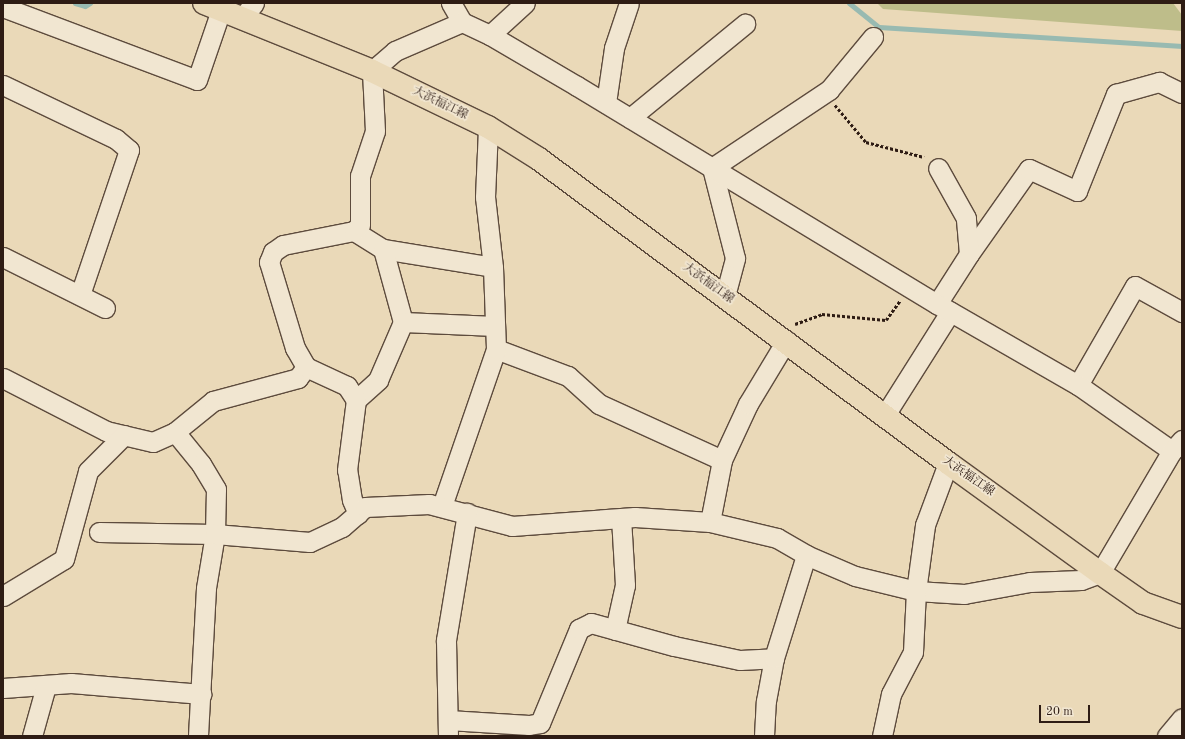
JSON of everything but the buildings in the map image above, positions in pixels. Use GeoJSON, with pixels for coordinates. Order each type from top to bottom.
{"type":"FeatureCollection","features":[{"type":"Feature","properties":{"kind":"main road","name":"大浜福江線"},"geometry":{"type":"LineString","coordinates":[[212,6],[248,11],[488,127],[539,159],[948,463],[1100,573],[1143,603],[1182,617]]}},
{"type":"Feature","properties":{"kind":"street"},"geometry":{"type":"LineString","coordinates":[[99,532],[215,534],[310,542],[342,527],[365,507],[442,506],[512,526],[621,518],[710,522],[777,538],[806,555],[855,576],[916,591],[964,594],[1030,582],[1081,580],[1100,573],[1177,446],[1078,385],[910,288],[606,103],[490,35],[462,22],[450,3]]}},
{"type":"Feature","properties":{"kind":"street"},"geometry":{"type":"LineString","coordinates":[[490,35],[525,3]]}},
{"type":"Feature","properties":{"kind":"street"},"geometry":{"type":"LineString","coordinates":[[606,103],[614,48],[629,3]]}},
{"type":"Feature","properties":{"kind":"street"},"geometry":{"type":"LineString","coordinates":[[3,6],[197,80],[212,6]]}},
{"type":"Feature","properties":{"kind":"street"},"geometry":{"type":"LineString","coordinates":[[358,514],[352,500],[347,470],[356,400],[347,386],[306,367],[295,348],[269,262],[273,252],[283,245],[354,231],[360,225],[360,176],[374,131],[372,71],[395,51],[462,22]]}},
{"type":"Feature","properties":{"kind":"street"},"geometry":{"type":"LineString","coordinates":[[630,118],[745,24]]}},
{"type":"Feature","properties":{"kind":"street"},"geometry":{"type":"LineString","coordinates":[[712,168],[825,93],[873,37]]}},
{"type":"Feature","properties":{"kind":"street"},"geometry":{"type":"LineString","coordinates":[[885,415],[944,308],[969,254],[1029,169],[1077,190],[1116,94],[1159,82],[1182,93]]}},
{"type":"Feature","properties":{"kind":"street"},"geometry":{"type":"LineString","coordinates":[[3,85],[116,139],[128,150],[80,295]]}},
{"type":"Feature","properties":{"kind":"street"},"geometry":{"type":"LineString","coordinates":[[442,506],[496,349],[493,266],[485,197],[488,127]]}},
{"type":"Feature","properties":{"kind":"street"},"geometry":{"type":"LineString","coordinates":[[712,168],[735,258],[725,296]]}},
{"type":"Feature","properties":{"kind":"street"},"geometry":{"type":"LineString","coordinates":[[938,168],[966,218],[969,254]]}},
{"type":"Feature","properties":{"kind":"street"},"geometry":{"type":"LineString","coordinates":[[354,231],[382,249],[493,266]]}},
{"type":"Feature","properties":{"kind":"street"},"geometry":{"type":"LineString","coordinates":[[356,400],[378,380],[403,322],[382,249]]}},
{"type":"Feature","properties":{"kind":"street"},"geometry":{"type":"LineString","coordinates":[[3,257],[105,308]]}},
{"type":"Feature","properties":{"kind":"street"},"geometry":{"type":"LineString","coordinates":[[1078,385],[1135,286],[1182,312]]}},
{"type":"Feature","properties":{"kind":"street"},"geometry":{"type":"LineString","coordinates":[[403,322],[495,326]]}},
{"type":"Feature","properties":{"kind":"street"},"geometry":{"type":"LineString","coordinates":[[710,522],[722,460],[780,337]]}},
{"type":"Feature","properties":{"kind":"street"},"geometry":{"type":"LineString","coordinates":[[496,349],[568,376],[598,404],[722,460]]}},
{"type":"Feature","properties":{"kind":"street"},"geometry":{"type":"LineString","coordinates":[[3,378],[106,431],[153,442],[175,432],[213,401],[298,378],[306,367]]}},
{"type":"Feature","properties":{"kind":"street"},"geometry":{"type":"LineString","coordinates":[[175,432],[201,464],[216,489],[215,534],[206,588],[202,694],[198,736]]}},
{"type":"Feature","properties":{"kind":"street"},"geometry":{"type":"LineString","coordinates":[[3,596],[64,559],[88,471],[124,435]]}},
{"type":"Feature","properties":{"kind":"street"},"geometry":{"type":"LineString","coordinates":[[882,736],[890,694],[913,652],[916,591],[925,525],[948,463]]}},
{"type":"Feature","properties":{"kind":"street"},"geometry":{"type":"LineString","coordinates":[[467,513],[446,640],[448,728],[529,725],[540,723],[579,629],[591,623],[674,646],[740,660],[774,658]]}},
{"type":"Feature","properties":{"kind":"street"},"geometry":{"type":"LineString","coordinates":[[615,630],[625,585],[621,518]]}},
{"type":"Feature","properties":{"kind":"street"},"geometry":{"type":"LineString","coordinates":[[764,736],[766,701],[774,658],[806,555]]}},
{"type":"Feature","properties":{"kind":"street"},"geometry":{"type":"LineString","coordinates":[[3,688],[71,683],[202,694]]}},
{"type":"Feature","properties":{"kind":"street"},"geometry":{"type":"LineString","coordinates":[[32,736],[46,686]]}},
{"type":"Feature","properties":{"kind":"street"},"geometry":{"type":"LineString","coordinates":[[1166,736],[1182,718]]}},
{"type":"Feature","properties":{"kind":"path"},"geometry":{"type":"LineString","coordinates":[[825,93],[866,142],[931,159],[938,168]]}},
{"type":"Feature","properties":{"kind":"path"},"geometry":{"type":"LineString","coordinates":[[780,337],[822,314],[886,320],[910,288]]}},
{"type":"Feature","properties":{"kind":"shaded area"},"geometry":{"type":"Polygon","coordinates":[[[877,3],[1173,3],[1182,15],[1182,31],[883,9],[877,3]]]}},
{"type":"Feature","properties":{"kind":"waterway"},"geometry":{"type":"LineString","coordinates":[[75,3],[85,6],[90,3]]}},
{"type":"Feature","properties":{"kind":"waterway"},"geometry":{"type":"LineString","coordinates":[[849,3],[879,27],[1182,46]]}}]}
